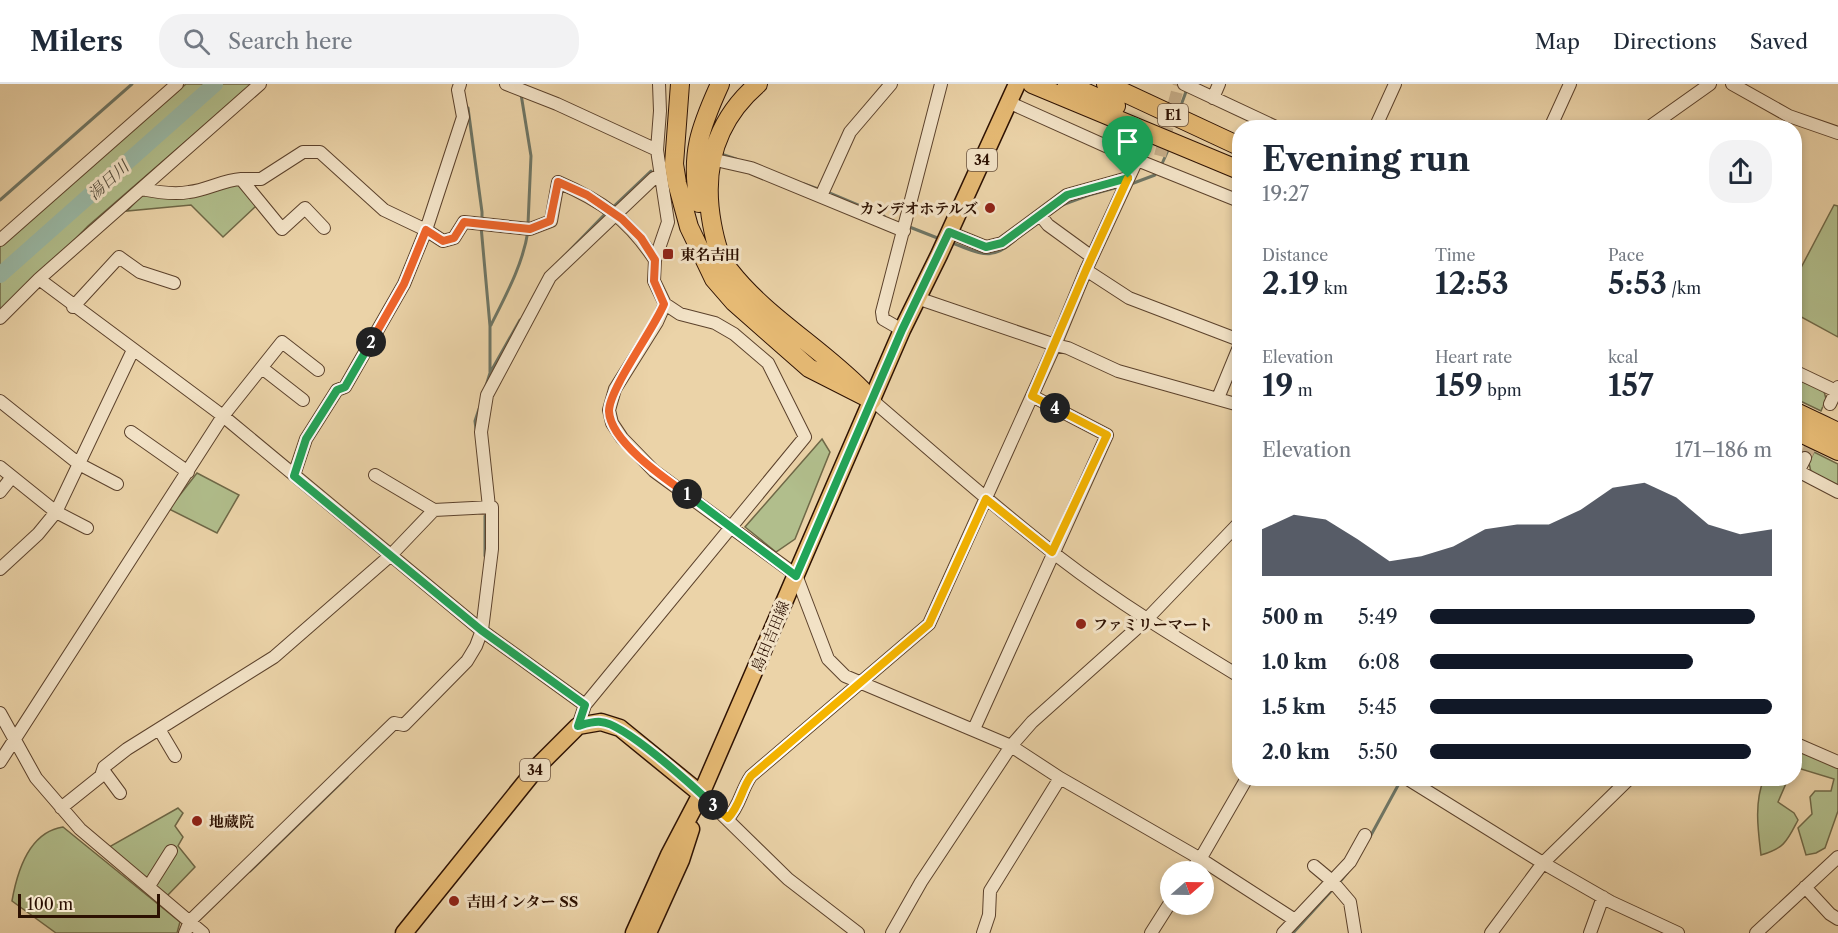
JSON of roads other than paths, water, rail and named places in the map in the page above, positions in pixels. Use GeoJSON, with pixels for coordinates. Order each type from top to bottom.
{"type":"FeatureCollection","features":[{"type":"Feature","properties":{"kind":"highway"},"geometry":{"type":"LineString","coordinates":[[680,84],[674,164],[677,183],[689,227],[714,279],[734,302],[809,368],[872,400]]}},
{"type":"Feature","properties":{"kind":"highway"},"geometry":{"type":"LineString","coordinates":[[685,211],[684,171],[691,134],[711,84]]}},
{"type":"Feature","properties":{"kind":"highway"},"geometry":{"type":"LineString","coordinates":[[720,84],[700,133],[694,166],[701,215],[710,241],[731,273],[764,306],[845,373],[872,400]]}},
{"type":"Feature","properties":{"kind":"highway"},"geometry":{"type":"LineString","coordinates":[[723,261],[713,231],[709,208],[710,165],[718,141],[730,117],[758,84]]}},
{"type":"Feature","properties":{"kind":"highway"},"geometry":{"type":"LineString","coordinates":[[1032,84],[1232,165]]}},
{"type":"Feature","properties":{"kind":"highway","name":"E1"},"geometry":{"type":"LineString","coordinates":[[1067,84],[1232,165]]}},
{"type":"Feature","properties":{"kind":"highway","name":"E1"},"geometry":{"type":"LineString","coordinates":[[1106,84],[1232,143]]}},
{"type":"Feature","properties":{"kind":"highway"},"geometry":{"type":"LineString","coordinates":[[1802,415],[1838,432]]}},
{"type":"Feature","properties":{"kind":"highway"},"geometry":{"type":"LineString","coordinates":[[1802,434],[1838,451]]}},
{"type":"Feature","properties":{"kind":"main road","name":"島田吉田線"},"geometry":{"type":"LineString","coordinates":[[634,933],[669,855],[701,794],[902,330],[1017,84]]}},
{"type":"Feature","properties":{"kind":"main road"},"geometry":{"type":"LineString","coordinates":[[578,726],[601,722],[620,728],[701,794]]}},
{"type":"Feature","properties":{"kind":"main road","name":"34"},"geometry":{"type":"LineString","coordinates":[[404,933],[540,764],[578,726]]}},
{"type":"Feature","properties":{"kind":"main road","name":"島田吉田線"},"geometry":{"type":"LineString","coordinates":[[648,933],[681,860],[701,794]]}},
{"type":"Feature","properties":{"kind":"street"},"geometry":{"type":"LineString","coordinates":[[0,240],[177,84]]}},
{"type":"Feature","properties":{"kind":"street"},"geometry":{"type":"LineString","coordinates":[[0,318],[39,279],[260,84]]}},
{"type":"Feature","properties":{"kind":"street"},"geometry":{"type":"LineString","coordinates":[[294,476],[306,439],[337,390],[345,387],[404,284],[426,230],[463,117],[458,90],[460,84]]}},
{"type":"Feature","properties":{"kind":"street"},"geometry":{"type":"LineString","coordinates":[[578,726],[585,705],[805,437],[768,363],[734,334],[715,323],[680,314],[664,304],[654,281],[655,260],[668,222],[657,150],[659,89],[647,84]]}},
{"type":"Feature","properties":{"kind":"street"},"geometry":{"type":"LineString","coordinates":[[823,192],[849,132],[891,84]]}},
{"type":"Feature","properties":{"kind":"street"},"geometry":{"type":"LineString","coordinates":[[902,330],[883,319],[882,312],[940,84]]}},
{"type":"Feature","properties":{"kind":"street"},"geometry":{"type":"LineString","coordinates":[[1213,98],[1219,84]]}},
{"type":"Feature","properties":{"kind":"street"},"geometry":{"type":"LineString","coordinates":[[1379,120],[1395,84]]}},
{"type":"Feature","properties":{"kind":"street"},"geometry":{"type":"LineString","coordinates":[[1554,120],[1570,84]]}},
{"type":"Feature","properties":{"kind":"street"},"geometry":{"type":"LineString","coordinates":[[1659,120],[1710,84]]}},
{"type":"Feature","properties":{"kind":"street"},"geometry":{"type":"LineString","coordinates":[[1732,84],[1789,116],[1801,120]]}},
{"type":"Feature","properties":{"kind":"street"},"geometry":{"type":"LineString","coordinates":[[511,86],[657,150]]}},
{"type":"Feature","properties":{"kind":"street"},"geometry":{"type":"LineString","coordinates":[[1188,86],[1261,120]]}},
{"type":"Feature","properties":{"kind":"street"},"geometry":{"type":"LineString","coordinates":[[1008,102],[1137,160],[1158,165],[1232,198]]}},
{"type":"Feature","properties":{"kind":"street"},"geometry":{"type":"LineString","coordinates":[[1802,121],[1838,133]]}},
{"type":"Feature","properties":{"kind":"street"},"geometry":{"type":"LineString","coordinates":[[141,189],[161,193],[189,193],[231,179],[261,179],[303,152],[320,152],[384,210],[426,230],[443,241],[454,238],[464,222],[526,228],[550,221],[558,182],[587,195],[611,211],[641,238],[655,260]]}},
{"type":"Feature","properties":{"kind":"street"},"geometry":{"type":"LineString","coordinates":[[728,818],[736,810],[743,787],[751,776],[929,624],[1137,160]]}},
{"type":"Feature","properties":{"kind":"street"},"geometry":{"type":"LineString","coordinates":[[720,161],[751,168],[823,192],[905,227]]}},
{"type":"Feature","properties":{"kind":"street"},"geometry":{"type":"LineString","coordinates":[[185,933],[190,921],[467,661],[477,646],[492,549],[492,507],[489,507],[481,432],[487,395],[550,277],[611,211],[660,175]]}},
{"type":"Feature","properties":{"kind":"street"},"geometry":{"type":"LineString","coordinates":[[241,179],[282,229],[305,208],[324,228]]}},
{"type":"Feature","properties":{"kind":"street"},"geometry":{"type":"LineString","coordinates":[[948,234],[986,247],[1002,243],[1043,218],[1067,195],[1128,179]]}},
{"type":"Feature","properties":{"kind":"street"},"geometry":{"type":"LineString","coordinates":[[1043,218],[1092,257]]}},
{"type":"Feature","properties":{"kind":"street"},"geometry":{"type":"LineString","coordinates":[[74,307],[119,256],[140,272],[174,283]]}},
{"type":"Feature","properties":{"kind":"street"},"geometry":{"type":"LineString","coordinates":[[1086,270],[1129,298],[1232,337]]}},
{"type":"Feature","properties":{"kind":"street"},"geometry":{"type":"LineString","coordinates":[[39,279],[223,416],[479,628],[585,705]]}},
{"type":"Feature","properties":{"kind":"street"},"geometry":{"type":"LineString","coordinates":[[917,298],[1068,348],[1118,371],[1232,403]]}},
{"type":"Feature","properties":{"kind":"street"},"geometry":{"type":"LineString","coordinates":[[664,304],[657,322],[615,389],[609,410],[612,423],[622,438],[654,471],[796,576],[828,659],[845,676],[1011,746],[1060,778],[1199,858],[1295,920]]}},
{"type":"Feature","properties":{"kind":"street"},"geometry":{"type":"LineString","coordinates":[[0,762],[223,416],[282,342],[318,370]]}},
{"type":"Feature","properties":{"kind":"street"},"geometry":{"type":"LineString","coordinates":[[0,569],[38,534],[56,512],[133,350]]}},
{"type":"Feature","properties":{"kind":"street"},"geometry":{"type":"LineString","coordinates":[[1218,398],[1232,365]]}},
{"type":"Feature","properties":{"kind":"street"},"geometry":{"type":"LineString","coordinates":[[262,368],[303,400]]}},
{"type":"Feature","properties":{"kind":"street"},"geometry":{"type":"LineString","coordinates":[[1802,375],[1837,390],[1830,404]]}},
{"type":"Feature","properties":{"kind":"street"},"geometry":{"type":"LineString","coordinates":[[974,729],[1052,552],[1107,435],[1032,396]]}},
{"type":"Feature","properties":{"kind":"street"},"geometry":{"type":"LineString","coordinates":[[872,400],[986,499],[1052,552],[1146,620],[1232,672]]}},
{"type":"Feature","properties":{"kind":"street"},"geometry":{"type":"LineString","coordinates":[[0,401],[79,464],[117,484]]}},
{"type":"Feature","properties":{"kind":"street"},"geometry":{"type":"LineString","coordinates":[[131,432],[188,472]]}},
{"type":"Feature","properties":{"kind":"street"},"geometry":{"type":"LineString","coordinates":[[1802,464],[1805,459]]}},
{"type":"Feature","properties":{"kind":"street"},"geometry":{"type":"LineString","coordinates":[[0,467],[56,512],[87,528]]}},
{"type":"Feature","properties":{"kind":"street"},"geometry":{"type":"LineString","coordinates":[[375,475],[434,510],[489,507]]}},
{"type":"Feature","properties":{"kind":"street"},"geometry":{"type":"LineString","coordinates":[[0,492],[12,477]]}},
{"type":"Feature","properties":{"kind":"street"},"geometry":{"type":"LineString","coordinates":[[1802,477],[1838,492]]}},
{"type":"Feature","properties":{"kind":"street"},"geometry":{"type":"LineString","coordinates":[[61,808],[101,776],[103,770],[127,749],[274,657],[391,555],[434,510]]}},
{"type":"Feature","properties":{"kind":"street"},"geometry":{"type":"LineString","coordinates":[[892,933],[921,882],[1011,746],[1032,722],[1146,620],[1232,530]]}},
{"type":"Feature","properties":{"kind":"street"},"geometry":{"type":"LineString","coordinates":[[0,713],[36,778],[80,829],[203,933]]}},
{"type":"Feature","properties":{"kind":"street"},"geometry":{"type":"LineString","coordinates":[[159,729],[175,756]]}},
{"type":"Feature","properties":{"kind":"street"},"geometry":{"type":"LineString","coordinates":[[1802,746],[1838,762]]}},
{"type":"Feature","properties":{"kind":"street"},"geometry":{"type":"LineString","coordinates":[[103,770],[120,793]]}},
{"type":"Feature","properties":{"kind":"street"},"geometry":{"type":"LineString","coordinates":[[983,933],[989,915],[990,891],[1060,778]]}},
{"type":"Feature","properties":{"kind":"street"},"geometry":{"type":"LineString","coordinates":[[1197,861],[1242,786]]}},
{"type":"Feature","properties":{"kind":"street"},"geometry":{"type":"LineString","coordinates":[[1418,786],[1603,897],[1678,933]]}},
{"type":"Feature","properties":{"kind":"street"},"geometry":{"type":"LineString","coordinates":[[1491,933],[1543,863],[1622,786]]}},
{"type":"Feature","properties":{"kind":"street"},"geometry":{"type":"LineString","coordinates":[[701,794],[788,879],[858,933]]}},
{"type":"Feature","properties":{"kind":"street"},"geometry":{"type":"LineString","coordinates":[[1283,933],[1335,884],[1365,836]]}},
{"type":"Feature","properties":{"kind":"street"},"geometry":{"type":"LineString","coordinates":[[149,886],[171,851]]}},
{"type":"Feature","properties":{"kind":"street"},"geometry":{"type":"LineString","coordinates":[[1756,933],[1838,857]]}},
{"type":"Feature","properties":{"kind":"street"},"geometry":{"type":"LineString","coordinates":[[1314,866],[1335,884],[1350,902],[1355,933]]}},
{"type":"Feature","properties":{"kind":"street"},"geometry":{"type":"LineString","coordinates":[[1806,887],[1838,919]]}},
{"type":"Feature","properties":{"kind":"street"},"geometry":{"type":"LineString","coordinates":[[1590,933],[1603,897]]}},
{"type":"Feature","properties":{"kind":"street"},"geometry":{"type":"LineString","coordinates":[[1151,933],[1162,915]]}},
{"type":"Feature","properties":{"kind":"waterway"},"geometry":{"type":"LineString","coordinates":[[0,200],[132,84]]}},
{"type":"Feature","properties":{"kind":"waterway","name":"湯日川"},"geometry":{"type":"LineString","coordinates":[[0,275],[215,84]]}},
{"type":"Feature","properties":{"kind":"waterway"},"geometry":{"type":"LineString","coordinates":[[1180,108],[1187,89]]}},
{"type":"Feature","properties":{"kind":"waterway"},"geometry":{"type":"LineString","coordinates":[[521,94],[531,156],[528,224]]}},
{"type":"Feature","properties":{"kind":"waterway"},"geometry":{"type":"LineString","coordinates":[[468,108],[482,219]]}},
{"type":"Feature","properties":{"kind":"waterway"},"geometry":{"type":"LineString","coordinates":[[1161,166],[1169,148]]}},
{"type":"Feature","properties":{"kind":"waterway"},"geometry":{"type":"LineString","coordinates":[[721,154],[736,159]]}},
{"type":"Feature","properties":{"kind":"waterway"},"geometry":{"type":"LineString","coordinates":[[611,209],[651,171]]}},
{"type":"Feature","properties":{"kind":"waterway"},"geometry":{"type":"LineString","coordinates":[[1131,184],[1155,175],[1157,172]]}},
{"type":"Feature","properties":{"kind":"waterway"},"geometry":{"type":"LineString","coordinates":[[804,184],[821,190]]}},
{"type":"Feature","properties":{"kind":"waterway"},"geometry":{"type":"LineString","coordinates":[[1062,205],[1122,186]]}},
{"type":"Feature","properties":{"kind":"waterway"},"geometry":{"type":"LineString","coordinates":[[827,192],[884,216]]}},
{"type":"Feature","properties":{"kind":"waterway"},"geometry":{"type":"LineString","coordinates":[[548,273],[606,213]]}},
{"type":"Feature","properties":{"kind":"waterway"},"geometry":{"type":"LineString","coordinates":[[481,226],[490,326],[490,372]]}},
{"type":"Feature","properties":{"kind":"waterway"},"geometry":{"type":"LineString","coordinates":[[907,226],[940,239]]}},
{"type":"Feature","properties":{"kind":"waterway"},"geometry":{"type":"LineString","coordinates":[[491,325],[518,267],[528,231]]}},
{"type":"Feature","properties":{"kind":"waterway"},"geometry":{"type":"LineString","coordinates":[[952,243],[984,254],[991,254],[1006,248],[1014,241]]}},
{"type":"Feature","properties":{"kind":"waterway"},"geometry":{"type":"LineString","coordinates":[[486,386],[490,373],[520,320]]}},
{"type":"Feature","properties":{"kind":"waterway"},"geometry":{"type":"LineString","coordinates":[[476,429],[475,421],[479,409]]}},
{"type":"Feature","properties":{"kind":"waterway"},"geometry":{"type":"LineString","coordinates":[[485,516],[485,556]]}},
{"type":"Feature","properties":{"kind":"waterway"},"geometry":{"type":"LineString","coordinates":[[250,871],[347,777]]}},
{"type":"Feature","properties":{"kind":"waterway"},"geometry":{"type":"LineString","coordinates":[[1370,837],[1398,786]]}},
{"type":"Feature","properties":{"kind":"waterway"},"geometry":{"type":"LineString","coordinates":[[1338,884],[1347,873]]}},
{"type":"Feature","properties":{"kind":"waterway"},"geometry":{"type":"LineString","coordinates":[[1293,933],[1333,889]]}},
{"type":"Feature","properties":{"kind":"tunnel"},"geometry":{"type":"LineString","coordinates":[[1160,156],[1179,84]]}},
{"type":"Feature","properties":{"kind":"tunnel"},"geometry":{"type":"LineString","coordinates":[[1805,458],[1830,404]]}},
{"type":"Feature","properties":{"kind":"place","name":"カンデオホテルズ"},"geometry":{"type":"Point","coordinates":[990,208]}},
{"type":"Feature","properties":{"kind":"place","name":"東名吉田"},"geometry":{"type":"Point","coordinates":[668,254]}},
{"type":"Feature","properties":{"kind":"place","name":"ファミリーマート"},"geometry":{"type":"Point","coordinates":[1081,624]}},
{"type":"Feature","properties":{"kind":"place","name":"地蔵院"},"geometry":{"type":"Point","coordinates":[197,821]}},
{"type":"Feature","properties":{"kind":"place","name":"吉田インター SS"},"geometry":{"type":"Point","coordinates":[454,901]}}]}
